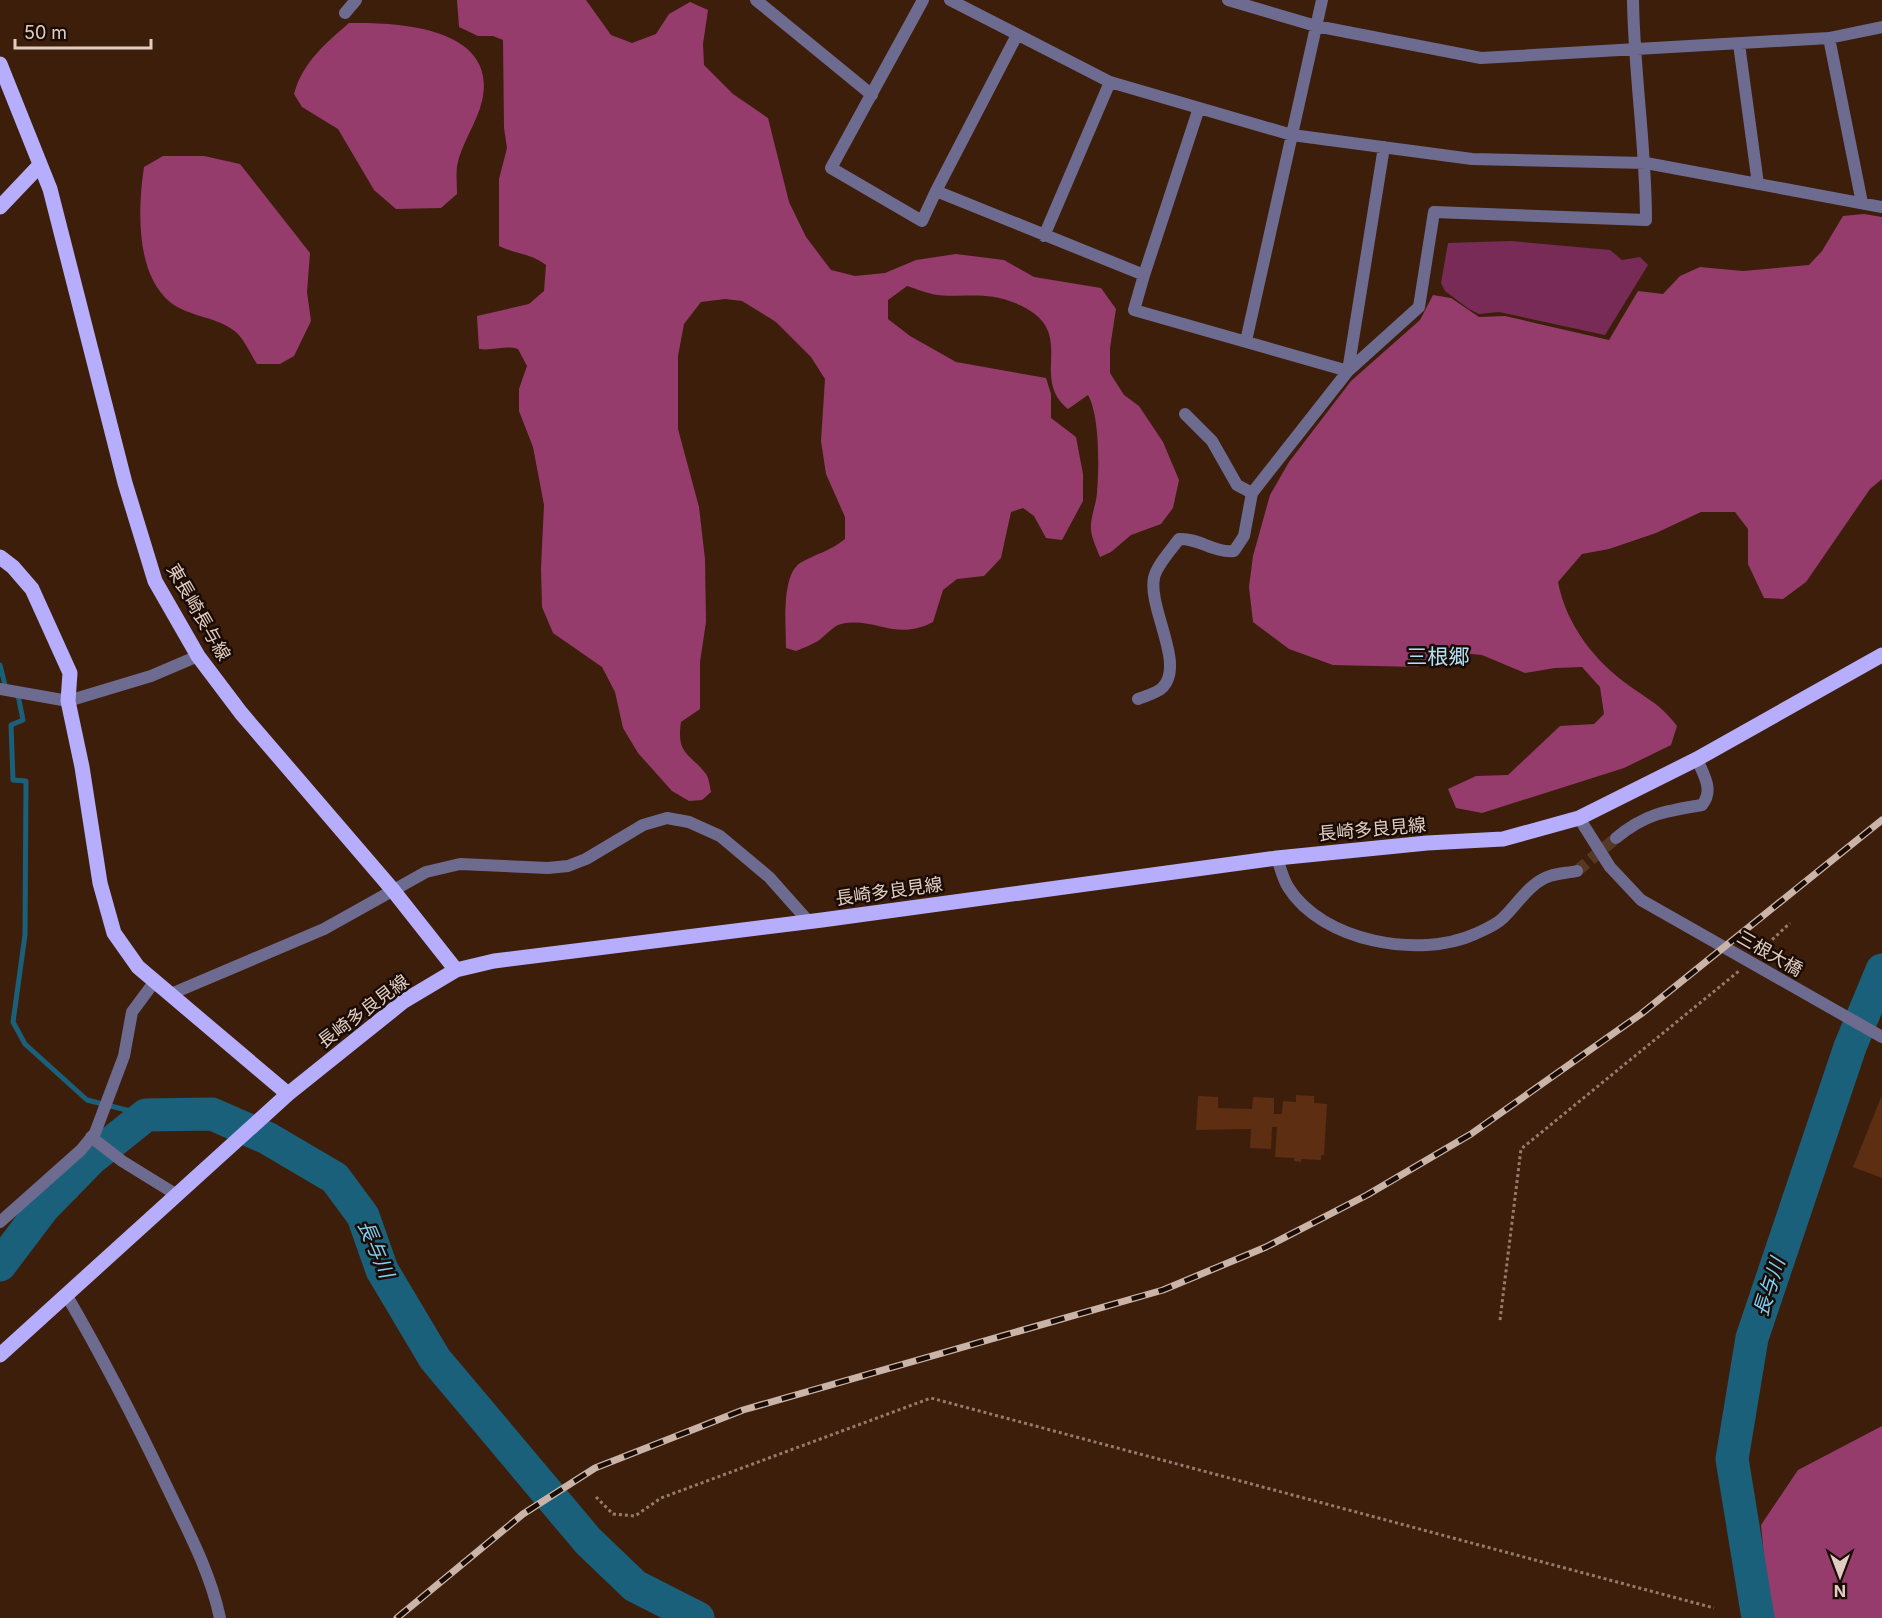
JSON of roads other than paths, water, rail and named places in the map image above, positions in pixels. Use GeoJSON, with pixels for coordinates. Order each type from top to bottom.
{"type":"FeatureCollection","features":[{"type":"Feature","properties":{"kind":"main road","name":"東長崎長与線"},"geometry":{"type":"LineString","coordinates":[[0,64],[40,165],[66,251],[124,483],[155,581],[198,656],[241,713],[392,889],[456,970]]}},
{"type":"Feature","properties":{"kind":"main road"},"geometry":{"type":"LineString","coordinates":[[0,207],[40,165]]}},
{"type":"Feature","properties":{"kind":"main road"},"geometry":{"type":"LineString","coordinates":[[0,557],[13,567],[32,590],[70,673],[68,701],[82,767],[100,883],[114,933],[138,967],[288,1094]]}},
{"type":"Feature","properties":{"kind":"main road","name":"長崎多良見線"},"geometry":{"type":"LineString","coordinates":[[0,1355],[288,1094],[404,1001],[456,970],[494,961],[809,922],[1276,858],[1503,838],[1579,818],[1697,759],[1882,655]]}},
{"type":"Feature","properties":{"kind":"street"},"geometry":{"type":"LineString","coordinates":[[345,13],[356,0]]}},
{"type":"Feature","properties":{"kind":"street"},"geometry":{"type":"LineString","coordinates":[[756,0],[872,95]]}},
{"type":"Feature","properties":{"kind":"street"},"geometry":{"type":"LineString","coordinates":[[923,0],[831,168],[922,221],[1017,35]]}},
{"type":"Feature","properties":{"kind":"street"},"geometry":{"type":"LineString","coordinates":[[950,0],[1110,82],[1292,135],[1472,159],[1646,163],[1882,207]]}},
{"type":"Feature","properties":{"kind":"street"},"geometry":{"type":"LineString","coordinates":[[1228,0],[1316,26],[1481,58],[1829,39],[1882,27]]}},
{"type":"Feature","properties":{"kind":"street"},"geometry":{"type":"LineString","coordinates":[[1246,341],[1322,0]]}},
{"type":"Feature","properties":{"kind":"street"},"geometry":{"type":"LineString","coordinates":[[1138,699],[1162,688],[1169,677],[1168,644],[1155,605],[1154,577],[1179,539],[1191,538],[1222,552],[1234,551],[1244,536],[1252,493],[1348,371],[1419,308],[1434,212],[1646,220],[1646,163],[1633,51],[1633,0]]}},
{"type":"Feature","properties":{"kind":"street"},"geometry":{"type":"LineString","coordinates":[[1829,39],[1862,203]]}},
{"type":"Feature","properties":{"kind":"street"},"geometry":{"type":"LineString","coordinates":[[1739,44],[1758,184]]}},
{"type":"Feature","properties":{"kind":"street"},"geometry":{"type":"LineString","coordinates":[[1044,236],[1110,82]]}},
{"type":"Feature","properties":{"kind":"street"},"geometry":{"type":"LineString","coordinates":[[1199,108],[1134,310],[1348,371]]}},
{"type":"Feature","properties":{"kind":"street"},"geometry":{"type":"LineString","coordinates":[[1348,371],[1384,147]]}},
{"type":"Feature","properties":{"kind":"street"},"geometry":{"type":"LineString","coordinates":[[936,191],[1144,275]]}},
{"type":"Feature","properties":{"kind":"street"},"geometry":{"type":"LineString","coordinates":[[1185,414],[1212,441],[1237,485],[1252,493]]}},
{"type":"Feature","properties":{"kind":"street"},"geometry":{"type":"LineString","coordinates":[[0,689],[68,701],[151,676],[198,656]]}},
{"type":"Feature","properties":{"kind":"street"},"geometry":{"type":"LineString","coordinates":[[1616,838],[1637,821],[1660,812],[1702,805],[1709,796],[1709,787],[1697,759]]}},
{"type":"Feature","properties":{"kind":"street"},"geometry":{"type":"LineString","coordinates":[[171,994],[324,929],[426,872],[460,864],[548,868],[568,866],[586,859],[644,825],[667,818],[689,822],[720,836],[769,877],[809,922]]}},
{"type":"Feature","properties":{"kind":"street","name":"三根大橋"},"geometry":{"type":"LineString","coordinates":[[1579,818],[1610,867],[1641,900],[1882,1038]]}},
{"type":"Feature","properties":{"kind":"street"},"geometry":{"type":"LineString","coordinates":[[1276,858],[1288,888],[1332,927],[1387,945],[1435,943],[1473,935],[1501,920],[1529,890],[1548,876],[1577,871]]}},
{"type":"Feature","properties":{"kind":"street"},"geometry":{"type":"LineString","coordinates":[[0,1222],[81,1150],[92,1137],[124,1056],[132,1012],[155,981]]}},
{"type":"Feature","properties":{"kind":"street"},"geometry":{"type":"LineString","coordinates":[[92,1137],[122,1161],[177,1195]]}},
{"type":"Feature","properties":{"kind":"street"},"geometry":{"type":"LineString","coordinates":[[67,1296],[123,1394],[191,1537],[214,1588],[220,1618]]}},
{"type":"Feature","properties":{"kind":"waterway"},"geometry":{"type":"LineString","coordinates":[[0,665],[5,685]]}},
{"type":"Feature","properties":{"kind":"waterway"},"geometry":{"type":"LineString","coordinates":[[18,695],[23,720],[11,725],[13,780],[26,781],[25,935],[13,1022],[25,1044],[87,1100],[146,1115]]}},
{"type":"Feature","properties":{"kind":"waterway","name":"長与川"},"geometry":{"type":"LineString","coordinates":[[1758,1618],[1732,1459],[1752,1338],[1850,1047],[1882,970]]}},
{"type":"Feature","properties":{"kind":"waterway","name":"長与川"},"geometry":{"type":"LineString","coordinates":[[0,1265],[43,1208],[92,1158],[146,1115],[212,1114],[267,1138],[335,1178],[363,1216],[382,1270],[435,1359],[588,1541],[635,1586],[698,1618]]}},
{"type":"Feature","properties":{"kind":"tunnel"},"geometry":{"type":"LineString","coordinates":[[1577,871],[1616,838]]}},
{"type":"Feature","properties":{"kind":"railway"},"geometry":{"type":"LineString","coordinates":[[397,1618],[523,1514],[595,1468],[743,1410],[1163,1290],[1266,1247],[1367,1195],[1471,1134],[1641,1014],[1882,820]]}},
{"type":"Feature","properties":{"kind":"district","name":"三根郷"},"geometry":{"type":"Point","coordinates":[1438,656]}}]}
